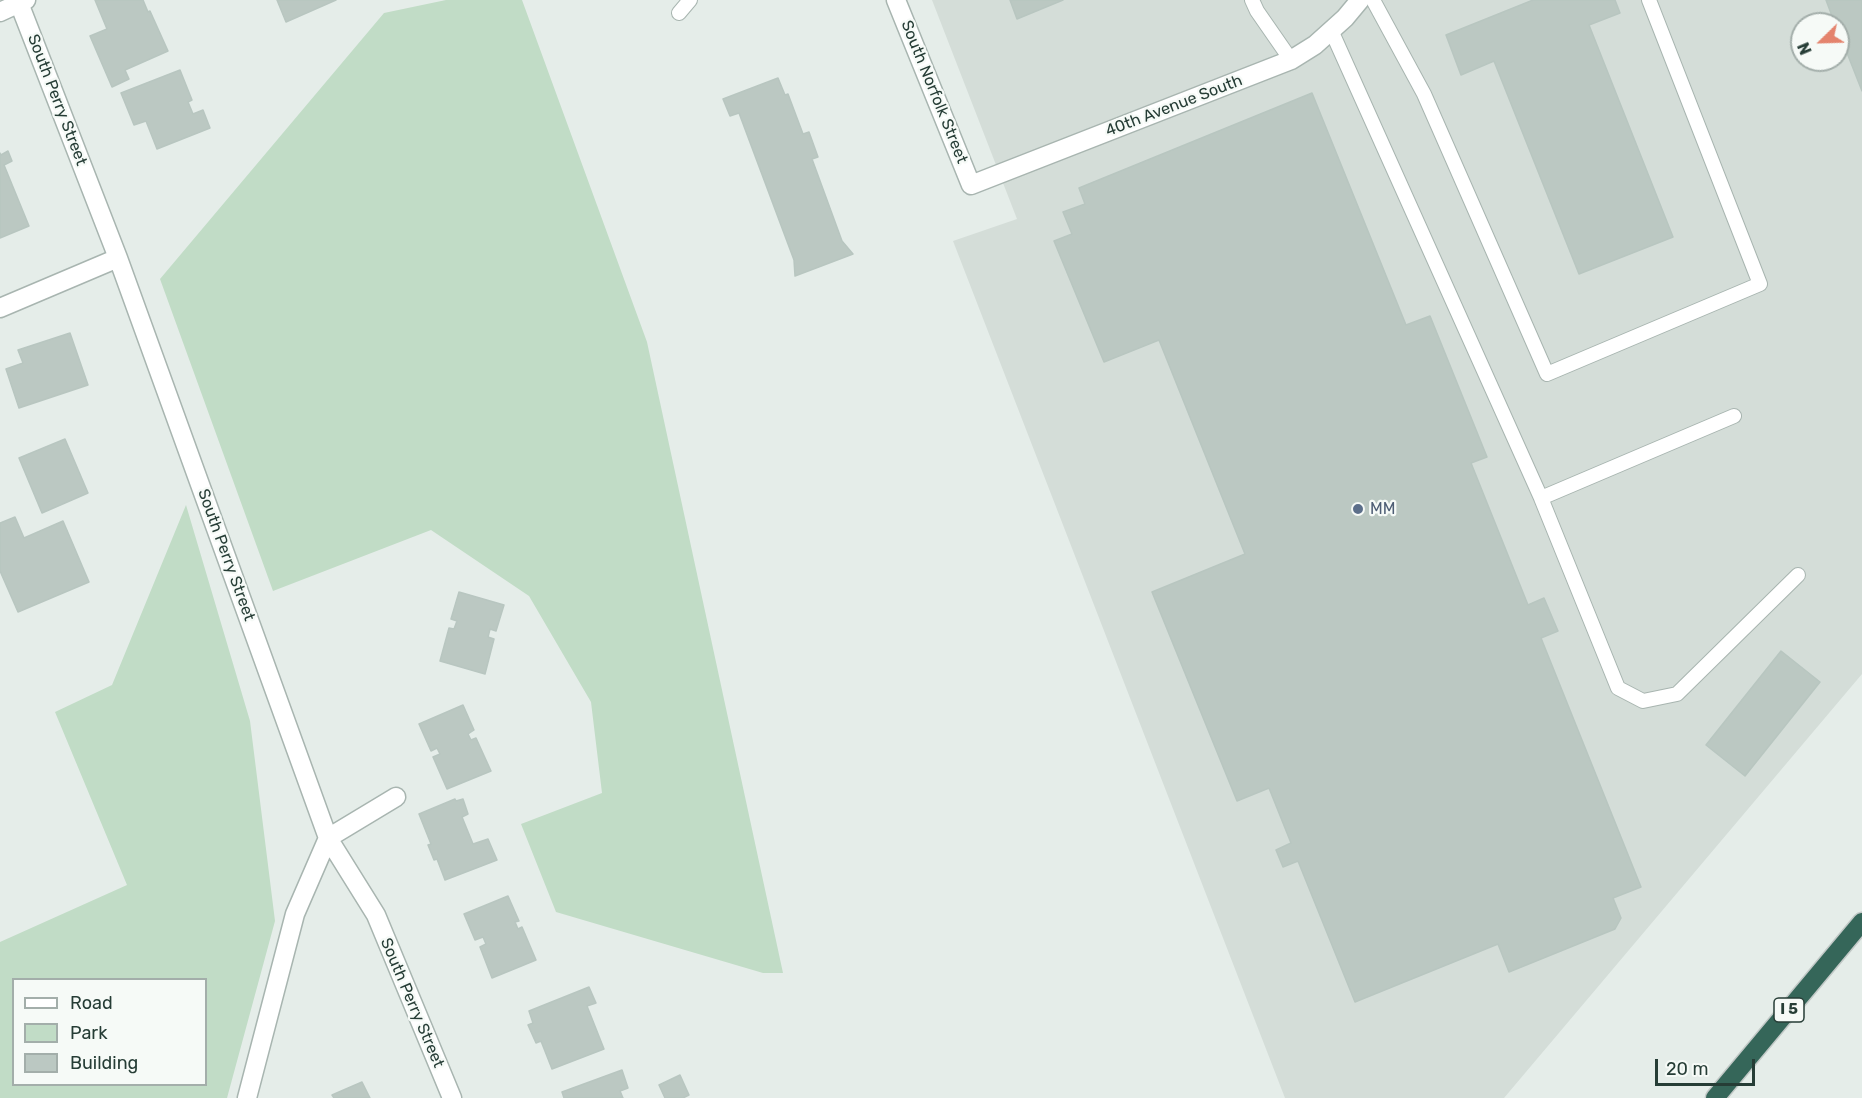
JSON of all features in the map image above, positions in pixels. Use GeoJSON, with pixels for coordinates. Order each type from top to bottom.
{"type":"FeatureCollection","features":[{"type":"Feature","properties":{"kind":"highway","name":"I 5"},"geometry":{"type":"LineString","coordinates":[[1715,1098],[1862,922]]}},
{"type":"Feature","properties":{"kind":"street","name":"South Norfolk Street"},"geometry":{"type":"LineString","coordinates":[[896,0],[971,184]]}},
{"type":"Feature","properties":{"kind":"street","name":"40th Avenue South"},"geometry":{"type":"LineString","coordinates":[[971,184],[1291,60],[1315,45],[1345,18],[1360,0]]}},
{"type":"Feature","properties":{"kind":"street"},"geometry":{"type":"LineString","coordinates":[[0,12],[23,2]]}},
{"type":"Feature","properties":{"kind":"street","name":"South Perry Street"},"geometry":{"type":"LineString","coordinates":[[23,2],[328,837],[376,915],[452,1098]]}},
{"type":"Feature","properties":{"kind":"street"},"geometry":{"type":"LineString","coordinates":[[0,308],[118,258]]}},
{"type":"Feature","properties":{"kind":"street"},"geometry":{"type":"LineString","coordinates":[[247,1098],[295,914],[328,837],[396,797]]}},
{"type":"Feature","properties":{"kind":"lane"},"geometry":{"type":"LineString","coordinates":[[679,0],[680,13],[690,0]]}},
{"type":"Feature","properties":{"kind":"lane"},"geometry":{"type":"LineString","coordinates":[[1252,0],[1257,11],[1291,60]]}},
{"type":"Feature","properties":{"kind":"lane"},"geometry":{"type":"LineString","coordinates":[[1373,0],[1424,94],[1547,374],[1760,284],[1649,0]]}},
{"type":"Feature","properties":{"kind":"lane"},"geometry":{"type":"LineString","coordinates":[[1331,30],[1541,498],[1618,688],[1643,701],[1677,694],[1798,575]]}},
{"type":"Feature","properties":{"kind":"lane"},"geometry":{"type":"LineString","coordinates":[[1541,498],[1734,416]]}},
{"type":"Feature","properties":{"kind":"shaded area"},"geometry":{"type":"Polygon","coordinates":[[[932,0],[1862,0],[1862,674],[1504,1098],[1285,1098],[953,241],[1017,219],[932,0]]]}},
{"type":"Feature","properties":{"kind":"green space"},"geometry":{"type":"Polygon","coordinates":[[[446,0],[522,0],[647,342],[783,973],[763,973],[556,912],[521,824],[602,793],[591,702],[529,596],[431,530],[273,591],[160,279],[384,13],[446,0]]]}},
{"type":"Feature","properties":{"kind":"green space"},"geometry":{"type":"Polygon","coordinates":[[[186,505],[250,721],[275,921],[227,1098],[0,1098],[0,942],[127,885],[55,712],[112,685],[186,505]]]}},
{"type":"Feature","properties":{"kind":"building"},"geometry":{"type":"Polygon","coordinates":[[[95,0],[143,0],[168,51],[125,70],[129,79],[112,87],[90,36],[107,29],[95,0]]]}},
{"type":"Feature","properties":{"kind":"building"},"geometry":{"type":"Polygon","coordinates":[[[277,0],[336,0],[286,22],[277,0]]]}},
{"type":"Feature","properties":{"kind":"building"},"geometry":{"type":"Polygon","coordinates":[[[1010,0],[1063,0],[1017,19],[1010,0]]]}},
{"type":"Feature","properties":{"kind":"building"},"geometry":{"type":"Polygon","coordinates":[[[1533,0],[1615,0],[1620,13],[1589,25],[1673,237],[1579,274],[1494,61],[1461,75],[1446,35],[1533,0]]]}},
{"type":"Feature","properties":{"kind":"building"},"geometry":{"type":"Polygon","coordinates":[[[1826,0],[1862,0],[1862,91],[1850,60],[1850,12],[1830,12],[1826,0]]]}},
{"type":"Feature","properties":{"kind":"building"},"geometry":{"type":"Polygon","coordinates":[[[180,70],[192,100],[188,102],[193,114],[203,110],[210,128],[157,149],[146,121],[134,125],[121,93],[180,70]]]}},
{"type":"Feature","properties":{"kind":"building"},"geometry":{"type":"Polygon","coordinates":[[[778,78],[785,95],[788,94],[803,134],[809,132],[818,157],[812,159],[842,241],[853,254],[795,276],[794,260],[739,113],[730,116],[723,99],[778,78]]]}},
{"type":"Feature","properties":{"kind":"building","name":"MM"},"geometry":{"type":"Polygon","coordinates":[[[1312,93],[1406,325],[1430,316],[1487,457],[1471,463],[1528,605],[1544,598],[1558,631],[1541,638],[1641,887],[1613,898],[1621,918],[1615,929],[1509,972],[1498,944],[1355,1002],[1298,861],[1283,867],[1276,850],[1291,843],[1269,788],[1237,801],[1152,592],[1245,554],[1159,340],[1104,362],[1054,241],[1072,234],[1063,212],[1085,204],[1079,188],[1312,93]]]}},
{"type":"Feature","properties":{"kind":"building"},"geometry":{"type":"Polygon","coordinates":[[[8,151],[12,161],[4,165],[29,226],[0,238],[0,153],[1,155],[8,151]]]}},
{"type":"Feature","properties":{"kind":"building"},"geometry":{"type":"Polygon","coordinates":[[[70,333],[88,385],[19,408],[6,369],[23,363],[18,350],[70,333]]]}},
{"type":"Feature","properties":{"kind":"building"},"geometry":{"type":"Polygon","coordinates":[[[65,439],[88,493],[42,513],[19,458],[65,439]]]}},
{"type":"Feature","properties":{"kind":"building"},"geometry":{"type":"Polygon","coordinates":[[[15,517],[24,538],[63,521],[89,582],[18,612],[0,571],[0,523],[15,517]]]}},
{"type":"Feature","properties":{"kind":"building"},"geometry":{"type":"Polygon","coordinates":[[[459,592],[504,605],[496,631],[490,629],[488,637],[494,639],[485,674],[440,661],[449,628],[454,629],[457,621],[451,619],[459,592]]]}},
{"type":"Feature","properties":{"kind":"building"},"geometry":{"type":"Polygon","coordinates":[[[1781,651],[1820,682],[1745,776],[1706,745],[1781,651]]]}},
{"type":"Feature","properties":{"kind":"building"},"geometry":{"type":"Polygon","coordinates":[[[463,705],[474,730],[468,734],[471,740],[476,738],[491,771],[447,789],[433,757],[440,754],[437,748],[431,751],[419,724],[463,705]]]}},
{"type":"Feature","properties":{"kind":"building"},"geometry":{"type":"Polygon","coordinates":[[[455,799],[456,801],[463,799],[468,814],[462,817],[473,844],[488,839],[497,860],[445,880],[437,859],[434,860],[428,845],[431,844],[419,814],[455,799]]]}},
{"type":"Feature","properties":{"kind":"building"},"geometry":{"type":"Polygon","coordinates":[[[508,896],[519,921],[515,922],[518,929],[522,927],[536,960],[492,978],[480,947],[486,944],[483,937],[475,940],[464,914],[508,896]]]}},
{"type":"Feature","properties":{"kind":"building"},"geometry":{"type":"Polygon","coordinates":[[[589,987],[596,1003],[587,1006],[604,1049],[552,1069],[541,1041],[536,1043],[528,1025],[533,1023],[529,1011],[589,987]]]}},
{"type":"Feature","properties":{"kind":"building"},"geometry":{"type":"Polygon","coordinates":[[[622,1070],[628,1088],[620,1091],[623,1098],[564,1098],[562,1092],[622,1070]]]}},
{"type":"Feature","properties":{"kind":"building"},"geometry":{"type":"Polygon","coordinates":[[[680,1075],[689,1095],[683,1098],[665,1098],[659,1085],[680,1075]]]}},
{"type":"Feature","properties":{"kind":"building"},"geometry":{"type":"Polygon","coordinates":[[[362,1082],[370,1098],[334,1098],[332,1095],[362,1082]]]}},
{"type":"Feature","properties":{"kind":"place","name":"MM"},"geometry":{"type":"Point","coordinates":[1358,509]}}]}
